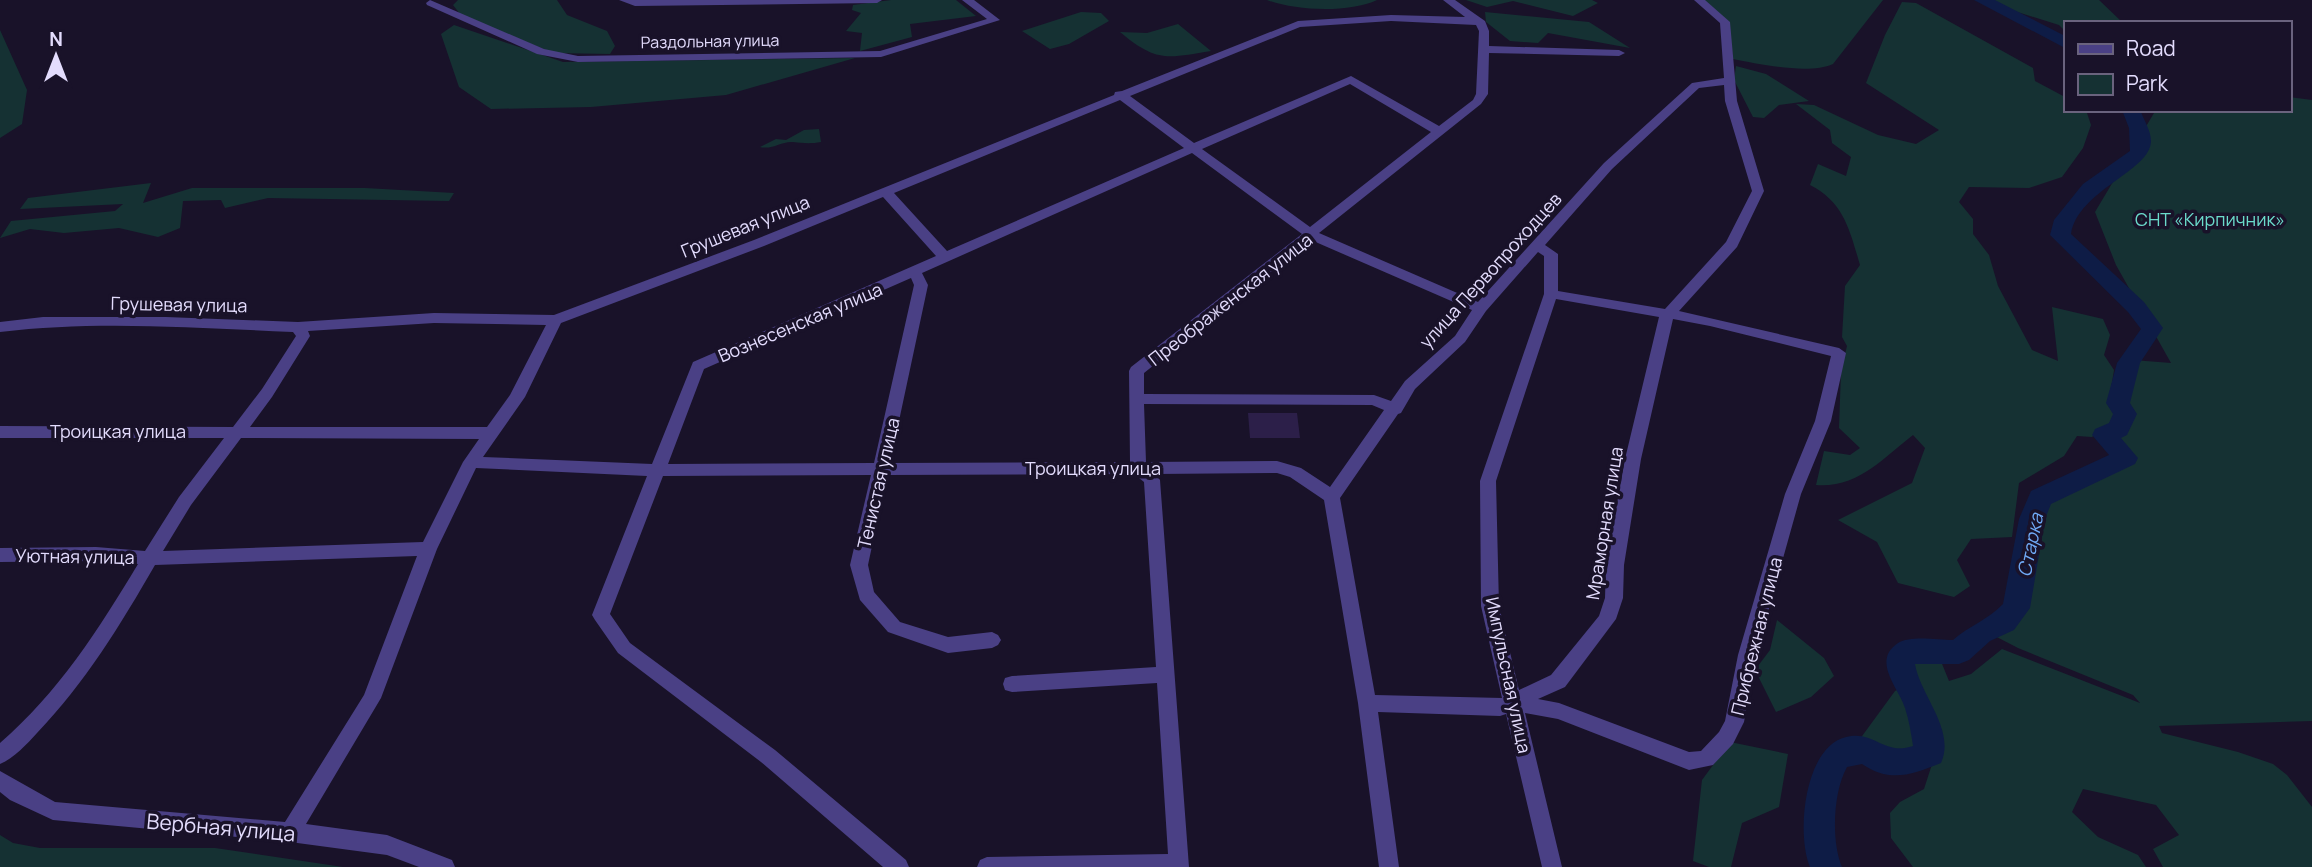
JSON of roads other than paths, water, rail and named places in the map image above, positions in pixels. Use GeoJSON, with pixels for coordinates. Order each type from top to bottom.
{"type":"FeatureCollection","features":[{"type":"Feature","properties":{"kind":"street"},"geometry":{"type":"LineString","coordinates":[[624,0],[635,3],[877,0]]}},
{"type":"Feature","properties":{"kind":"street","name":"Раздольная улица"},"geometry":{"type":"LineString","coordinates":[[431,3],[541,52],[578,59],[881,54],[995,20],[967,0]]}},
{"type":"Feature","properties":{"kind":"street"},"geometry":{"type":"LineString","coordinates":[[1448,0],[1476,20]]}},
{"type":"Feature","properties":{"kind":"street"},"geometry":{"type":"LineString","coordinates":[[1699,0],[1726,22],[1728,80]]}},
{"type":"Feature","properties":{"kind":"street","name":"Грушевая улица"},"geometry":{"type":"LineString","coordinates":[[0,327],[43,323],[166,322],[298,327],[434,318],[555,320],[759,243],[1298,23],[1391,18],[1476,20]]}},
{"type":"Feature","properties":{"kind":"street","name":"Преображенская улица"},"geometry":{"type":"LineString","coordinates":[[1179,865],[1152,480],[1138,468],[1136,371],[1477,102],[1482,94],[1483,32],[1476,20]]}},
{"type":"Feature","properties":{"kind":"street"},"geometry":{"type":"LineString","coordinates":[[1483,49],[1619,53]]}},
{"type":"Feature","properties":{"kind":"street","name":"Вознесенская улица"},"geometry":{"type":"LineString","coordinates":[[899,867],[768,756],[624,648],[601,615],[655,470],[698,366],[915,273],[1351,79],[1438,131]]}},
{"type":"Feature","properties":{"kind":"street","name":"улица Первопроходцев"},"geometry":{"type":"LineString","coordinates":[[1332,497],[1396,409],[1410,385],[1460,339],[1481,308],[1608,166],[1696,85],[1728,80]]}},
{"type":"Feature","properties":{"kind":"street","name":"Мраморная улица"},"geometry":{"type":"LineString","coordinates":[[1367,703],[1500,708],[1558,681],[1607,619],[1614,598],[1615,565],[1633,459],[1667,315],[1732,244],[1758,191],[1728,80]]}},
{"type":"Feature","properties":{"kind":"street"},"geometry":{"type":"LineString","coordinates":[[1119,94],[1312,234],[1448,296],[1481,308]]}},
{"type":"Feature","properties":{"kind":"street"},"geometry":{"type":"LineString","coordinates":[[885,191],[946,259]]}},
{"type":"Feature","properties":{"kind":"street","name":"Импульсная улица"},"geometry":{"type":"LineString","coordinates":[[1537,246],[1551,254],[1551,294],[1488,481],[1490,606],[1552,867]]}},
{"type":"Feature","properties":{"kind":"street","name":"Тенистая улица"},"geometry":{"type":"LineString","coordinates":[[915,273],[921,285],[859,565],[866,595],[894,627],[948,645],[992,640]]}},
{"type":"Feature","properties":{"kind":"street"},"geometry":{"type":"LineString","coordinates":[[1551,294],[1667,315]]}},
{"type":"Feature","properties":{"kind":"street","name":"Прибрежная улица"},"geometry":{"type":"LineString","coordinates":[[1513,703],[1559,711],[1689,761],[1706,759],[1726,737],[1734,722],[1747,655],[1793,494],[1823,421],[1839,352],[1710,321],[1667,315]]}},
{"type":"Feature","properties":{"kind":"street"},"geometry":{"type":"LineString","coordinates":[[290,832],[372,698],[428,549],[471,462],[517,397],[555,320]]}},
{"type":"Feature","properties":{"kind":"street"},"geometry":{"type":"LineString","coordinates":[[0,755],[62,696],[116,616],[185,501],[267,393],[303,336],[298,327]]}},
{"type":"Feature","properties":{"kind":"street"},"geometry":{"type":"LineString","coordinates":[[1136,399],[1374,400],[1396,409]]}},
{"type":"Feature","properties":{"kind":"street","name":"Троицкая улица"},"geometry":{"type":"LineString","coordinates":[[0,432],[491,433]]}},
{"type":"Feature","properties":{"kind":"street","name":"Троицкая улица"},"geometry":{"type":"LineString","coordinates":[[471,462],[655,470],[1276,467],[1295,472],[1332,497]]}},
{"type":"Feature","properties":{"kind":"street"},"geometry":{"type":"LineString","coordinates":[[1332,497],[1367,703],[1388,867]]}},
{"type":"Feature","properties":{"kind":"street","name":"Уютная улица"},"geometry":{"type":"LineString","coordinates":[[0,555],[96,554],[150,558],[428,549]]}},
{"type":"Feature","properties":{"kind":"street"},"geometry":{"type":"LineString","coordinates":[[1012,684],[1166,674]]}},
{"type":"Feature","properties":{"kind":"street","name":"Вербная улица"},"geometry":{"type":"LineString","coordinates":[[0,780],[52,811],[290,832],[387,845],[445,867]]}},
{"type":"Feature","properties":{"kind":"street"},"geometry":{"type":"LineString","coordinates":[[987,867],[1179,865]]}},
{"type":"Feature","properties":{"kind":"waterway","name":"Старка"},"geometry":{"type":"LineString","coordinates":[[1982,0],[2064,42]]}},
{"type":"Feature","properties":{"kind":"waterway","name":"Старка"},"geometry":{"type":"LineString","coordinates":[[1826,867],[1821,855],[1822,806],[1824,788],[1836,757],[1848,750],[1864,750],[1893,764],[1930,753],[1919,704],[1902,673],[1900,661],[1907,652],[1959,652],[1980,633],[2004,622],[2016,608],[2032,519],[2040,498],[2126,458],[2104,435],[2118,429],[2125,414],[2118,403],[2124,376],[2132,357],[2148,338],[2152,328],[2136,307],[2060,235],[2064,220],[2090,188],[2134,159],[2139,151],[2139,128],[2132,112]]}},
{"type":"Feature","properties":{"kind":"park label","name":"СНТ «Кирпичник»"},"geometry":{"type":"Point","coordinates":[2210,219]}}]}
